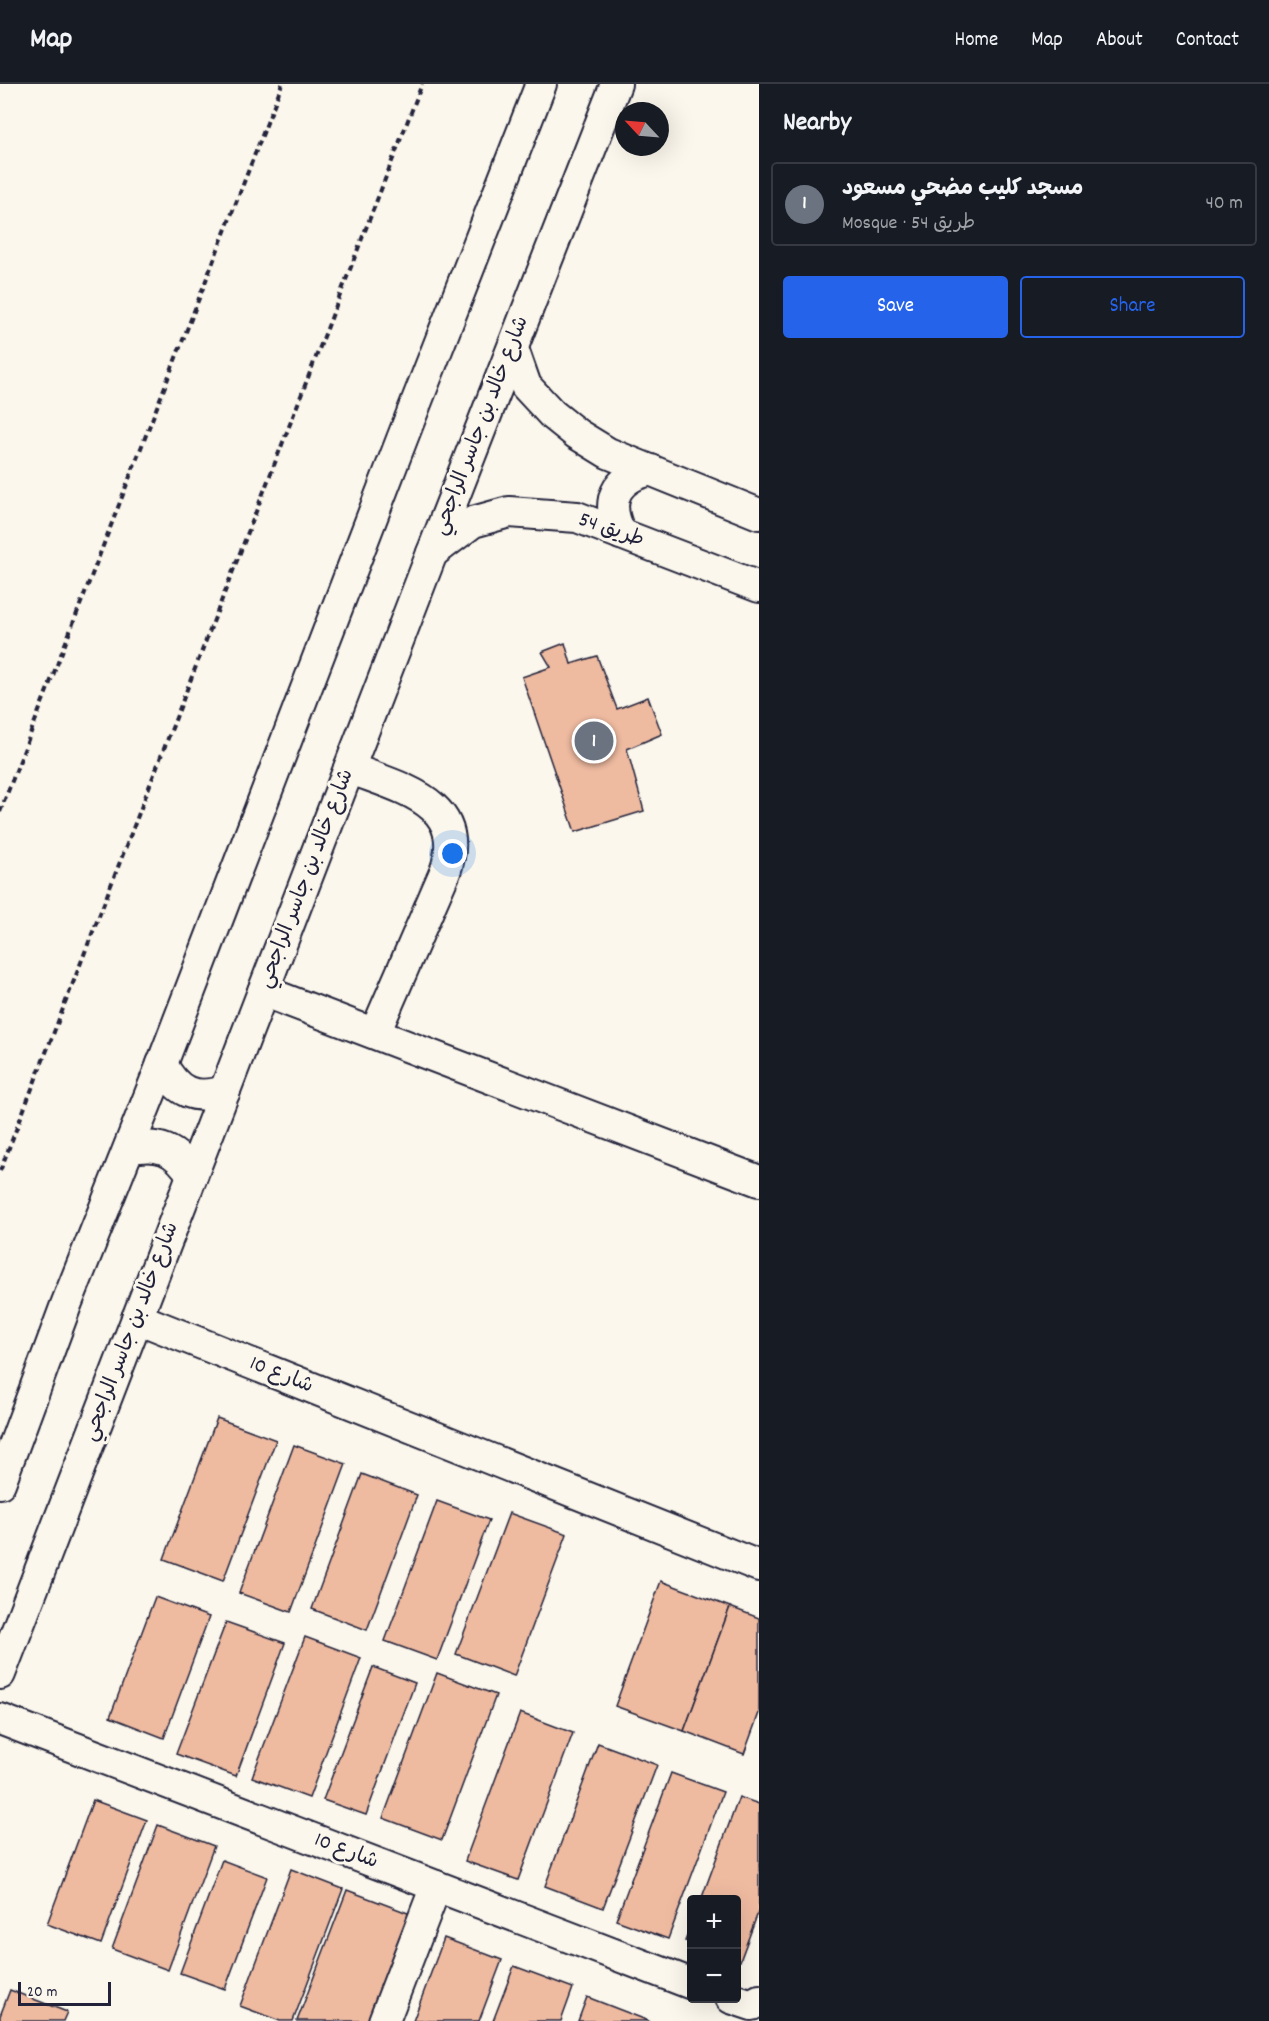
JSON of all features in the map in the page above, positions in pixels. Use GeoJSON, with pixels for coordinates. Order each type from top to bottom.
{"type":"FeatureCollection","features":[{"type":"Feature","properties":{"kind":"street"},"geometry":{"type":"LineString","coordinates":[[0,1483],[66,1305],[129,1149],[541,84]]}},
{"type":"Feature","properties":{"kind":"street","name":"شارع خالد بن جاسر الراجحي"},"geometry":{"type":"LineString","coordinates":[[0,1674],[432,553],[616,84]]}},
{"type":"Feature","properties":{"kind":"street"},"geometry":{"type":"LineString","coordinates":[[513,349],[526,386],[552,414],[577,434],[608,453],[759,514]]}},
{"type":"Feature","properties":{"kind":"street"},"geometry":{"type":"LineString","coordinates":[[621,534],[613,518],[613,501],[621,485],[634,474],[651,470]]}},
{"type":"Feature","properties":{"kind":"street","name":"طريق 54"},"geometry":{"type":"LineString","coordinates":[[432,553],[473,522],[509,512],[577,517],[759,587]]}},
{"type":"Feature","properties":{"kind":"street"},"geometry":{"type":"LineString","coordinates":[[349,768],[421,797],[433,805],[442,816],[451,844],[450,858],[445,872],[375,1034]]}},
{"type":"Feature","properties":{"kind":"street"},"geometry":{"type":"LineString","coordinates":[[264,991],[759,1181]]}},
{"type":"Feature","properties":{"kind":"street"},"geometry":{"type":"LineString","coordinates":[[162,1064],[180,1089],[194,1095],[210,1096],[225,1091]]}},
{"type":"Feature","properties":{"kind":"street"},"geometry":{"type":"LineString","coordinates":[[129,1149],[143,1146],[159,1147],[184,1162],[192,1175]]}},
{"type":"Feature","properties":{"kind":"street","name":"شارع 10"},"geometry":{"type":"LineString","coordinates":[[137,1318],[759,1566]]}},
{"type":"Feature","properties":{"kind":"street","name":"شارع 10"},"geometry":{"type":"LineString","coordinates":[[0,1719],[687,1982]]}},
{"type":"Feature","properties":{"kind":"street"},"geometry":{"type":"LineString","coordinates":[[384,2021],[436,1886]]}},
{"type":"Feature","properties":{"kind":"street"},"geometry":{"type":"LineString","coordinates":[[741,2001],[752,2005],[759,2000]]}},
{"type":"Feature","properties":{"kind":"path"},"geometry":{"type":"LineString","coordinates":[[0,812],[282,84]]}},
{"type":"Feature","properties":{"kind":"path"},"geometry":{"type":"LineString","coordinates":[[0,1171],[422,84]]}},
{"type":"Feature","properties":{"kind":"building"},"geometry":{"type":"Polygon","coordinates":[[[565,643],[571,664],[597,656],[617,709],[648,697],[662,734],[627,749],[644,811],[575,832],[522,677],[551,667],[542,652],[565,643]]]}},
{"type":"Feature","properties":{"kind":"building"},"geometry":{"type":"Polygon","coordinates":[[[217,1418],[276,1440],[223,1581],[164,1559],[217,1418]]]}},
{"type":"Feature","properties":{"kind":"building"},"geometry":{"type":"Polygon","coordinates":[[[294,1445],[346,1464],[291,1612],[239,1593],[294,1445]]]}},
{"type":"Feature","properties":{"kind":"building"},"geometry":{"type":"Polygon","coordinates":[[[362,1474],[417,1495],[367,1630],[312,1609],[362,1474]]]}},
{"type":"Feature","properties":{"kind":"building"},"geometry":{"type":"Polygon","coordinates":[[[437,1501],[489,1520],[437,1660],[385,1641],[437,1501]]]}},
{"type":"Feature","properties":{"kind":"building"},"geometry":{"type":"Polygon","coordinates":[[[509,1513],[567,1534],[514,1676],[456,1654],[509,1513]]]}},
{"type":"Feature","properties":{"kind":"building"},"geometry":{"type":"Polygon","coordinates":[[[661,1581],[730,1607],[684,1731],[615,1706],[661,1581]]]}},
{"type":"Feature","properties":{"kind":"building"},"geometry":{"type":"Polygon","coordinates":[[[155,1597],[209,1617],[164,1738],[110,1717],[155,1597]]]}},
{"type":"Feature","properties":{"kind":"building"},"geometry":{"type":"Polygon","coordinates":[[[730,1607],[759,1618],[759,1713],[744,1754],[684,1731],[730,1607]]]}},
{"type":"Feature","properties":{"kind":"building"},"geometry":{"type":"Polygon","coordinates":[[[226,1622],[285,1643],[236,1776],[176,1754],[226,1622]]]}},
{"type":"Feature","properties":{"kind":"building"},"geometry":{"type":"Polygon","coordinates":[[[305,1637],[361,1658],[309,1798],[252,1777],[305,1637]]]}},
{"type":"Feature","properties":{"kind":"building"},"geometry":{"type":"Polygon","coordinates":[[[373,1667],[415,1683],[366,1815],[323,1800],[373,1667]]]}},
{"type":"Feature","properties":{"kind":"building"},"geometry":{"type":"Polygon","coordinates":[[[437,1673],[496,1695],[442,1840],[383,1818],[437,1673]]]}},
{"type":"Feature","properties":{"kind":"building"},"geometry":{"type":"Polygon","coordinates":[[[520,1713],[573,1733],[518,1880],[465,1861],[520,1713]]]}},
{"type":"Feature","properties":{"kind":"building"},"geometry":{"type":"Polygon","coordinates":[[[598,1743],[657,1765],[603,1908],[545,1886],[598,1743]]]}},
{"type":"Feature","properties":{"kind":"building"},"geometry":{"type":"Polygon","coordinates":[[[671,1773],[723,1792],[668,1939],[616,1920],[671,1773]]]}},
{"type":"Feature","properties":{"kind":"building"},"geometry":{"type":"Polygon","coordinates":[[[739,1797],[759,1804],[759,1910],[741,1958],[741,1895],[703,1895],[739,1797]]]}},
{"type":"Feature","properties":{"kind":"building"},"geometry":{"type":"Polygon","coordinates":[[[93,1800],[147,1820],[101,1944],[47,1924],[93,1800]]]}},
{"type":"Feature","properties":{"kind":"building"},"geometry":{"type":"Polygon","coordinates":[[[158,1825],[214,1846],[168,1970],[112,1949],[158,1825]]]}},
{"type":"Feature","properties":{"kind":"building"},"geometry":{"type":"Polygon","coordinates":[[[222,1860],[267,1877],[225,1989],[180,1973],[222,1860]]]}},
{"type":"Feature","properties":{"kind":"building"},"geometry":{"type":"Polygon","coordinates":[[[291,1869],[343,1889],[293,2021],[280,2021],[240,2006],[291,1869]]]}},
{"type":"Feature","properties":{"kind":"building"},"geometry":{"type":"Polygon","coordinates":[[[347,1890],[413,1915],[373,2021],[297,2021],[347,1890]]]}},
{"type":"Feature","properties":{"kind":"building"},"geometry":{"type":"Polygon","coordinates":[[[444,1938],[502,1960],[479,2021],[413,2021],[444,1938]]]}},
{"type":"Feature","properties":{"kind":"building"},"geometry":{"type":"Polygon","coordinates":[[[514,1966],[573,1988],[561,2021],[493,2021],[514,1966]]]}},
{"type":"Feature","properties":{"kind":"building"},"geometry":{"type":"Polygon","coordinates":[[[10,1990],[67,2012],[63,2021],[0,2021],[10,1990]]]}},
{"type":"Feature","properties":{"kind":"building"},"geometry":{"type":"Polygon","coordinates":[[[587,1997],[649,2021],[578,2021],[587,1997]]]}},
{"type":"Feature","properties":{"kind":"place","name":"مسجد كليب مضحي مسعود"},"geometry":{"type":"Point","coordinates":[594,741]}}]}
